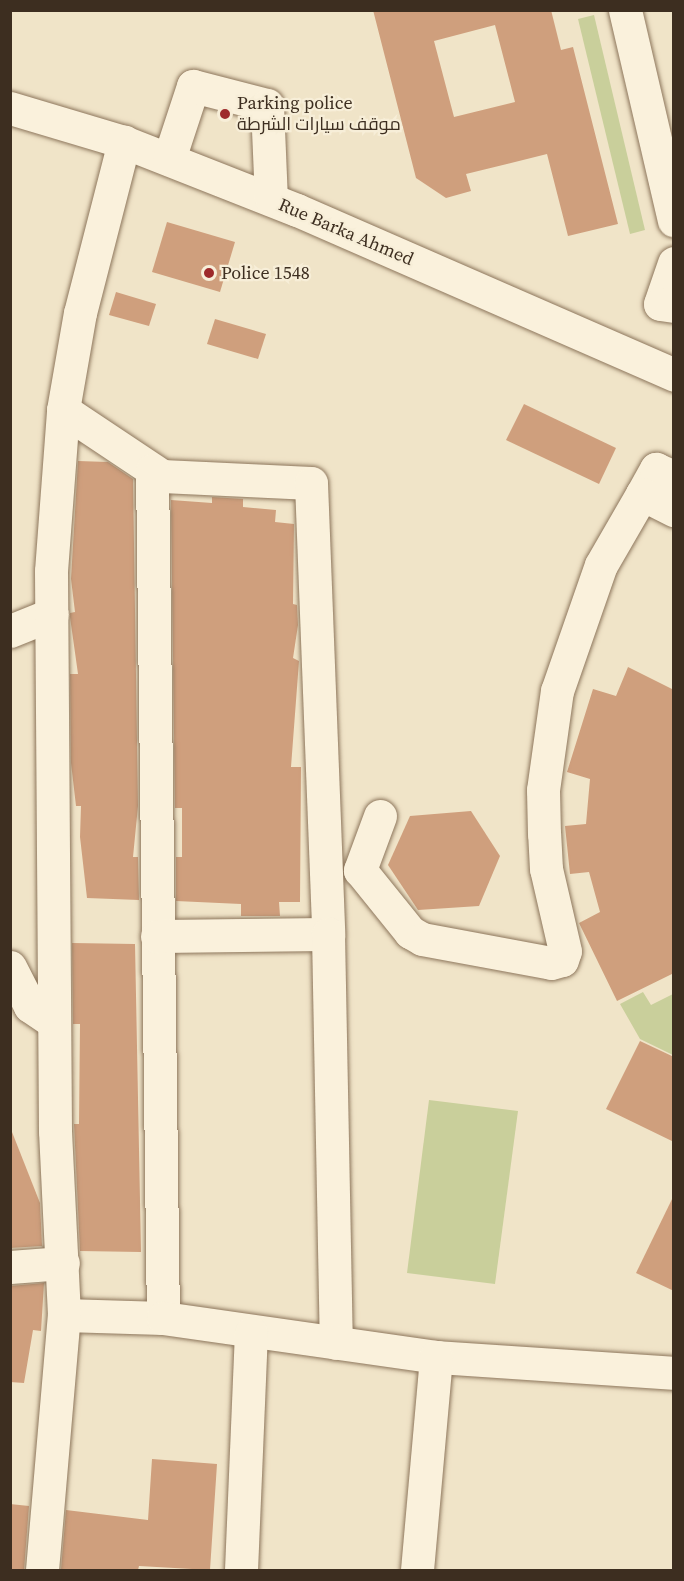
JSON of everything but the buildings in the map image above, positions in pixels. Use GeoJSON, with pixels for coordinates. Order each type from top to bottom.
{"type":"FeatureCollection","features":[{"type":"Feature","properties":{"kind":"street"},"geometry":{"type":"LineString","coordinates":[[625,10],[674,220]]}},
{"type":"Feature","properties":{"kind":"street"},"geometry":{"type":"LineString","coordinates":[[170,159],[193,86],[267,105],[271,200]]}},
{"type":"Feature","properties":{"kind":"street","name":"Rue Barka Ahmed"},"geometry":{"type":"LineString","coordinates":[[10,108],[124,142],[170,159],[271,200],[674,375]]}},
{"type":"Feature","properties":{"kind":"street"},"geometry":{"type":"LineString","coordinates":[[42,1570],[64,1315],[55,1131],[52,614],[63,410],[80,313],[124,142]]}},
{"type":"Feature","properties":{"kind":"street"},"geometry":{"type":"LineString","coordinates":[[674,263],[660,304],[674,306]]}},
{"type":"Feature","properties":{"kind":"street"},"geometry":{"type":"LineString","coordinates":[[63,410],[152,470],[175,479],[311,483],[328,934],[336,1343]]}},
{"type":"Feature","properties":{"kind":"street"},"geometry":{"type":"LineString","coordinates":[[380,816],[360,870],[410,932],[422,939],[551,963],[562,960],[565,951],[546,869],[543,790],[557,691],[601,565],[656,469],[674,477]]}},
{"type":"Feature","properties":{"kind":"street"},"geometry":{"type":"LineString","coordinates":[[152,470],[163,1318]]}},
{"type":"Feature","properties":{"kind":"street"},"geometry":{"type":"LineString","coordinates":[[642,494],[674,510]]}},
{"type":"Feature","properties":{"kind":"street"},"geometry":{"type":"LineString","coordinates":[[10,631],[52,614]]}},
{"type":"Feature","properties":{"kind":"street"},"geometry":{"type":"LineString","coordinates":[[157,936],[328,934]]}},
{"type":"Feature","properties":{"kind":"street"},"geometry":{"type":"LineString","coordinates":[[10,967],[30,1006],[54,1022]]}},
{"type":"Feature","properties":{"kind":"street"},"geometry":{"type":"LineString","coordinates":[[10,1267],[63,1263]]}},
{"type":"Feature","properties":{"kind":"street"},"geometry":{"type":"LineString","coordinates":[[64,1315],[163,1318],[250,1333],[436,1357],[674,1372]]}},
{"type":"Feature","properties":{"kind":"street"},"geometry":{"type":"LineString","coordinates":[[241,1570],[250,1333]]}},
{"type":"Feature","properties":{"kind":"street"},"geometry":{"type":"LineString","coordinates":[[417,1570],[436,1357]]}},
{"type":"Feature","properties":{"kind":"green space"},"geometry":{"type":"Polygon","coordinates":[[[594,15],[645,230],[630,234],[578,19],[594,15]]]}},
{"type":"Feature","properties":{"kind":"green space"},"geometry":{"type":"Polygon","coordinates":[[[643,992],[651,1005],[673,994],[673,1055],[640,1039],[620,1004],[643,992]]]}},
{"type":"Feature","properties":{"kind":"green space"},"geometry":{"type":"Polygon","coordinates":[[[429,1100],[518,1111],[495,1284],[407,1273],[429,1100]]]}},
{"type":"Feature","properties":{"kind":"place","name":"Parking police موقف سيارات الشرطة"},"geometry":{"type":"Point","coordinates":[225,114]}},
{"type":"Feature","properties":{"kind":"place","name":"Police 1548"},"geometry":{"type":"Point","coordinates":[209,273]}}]}
